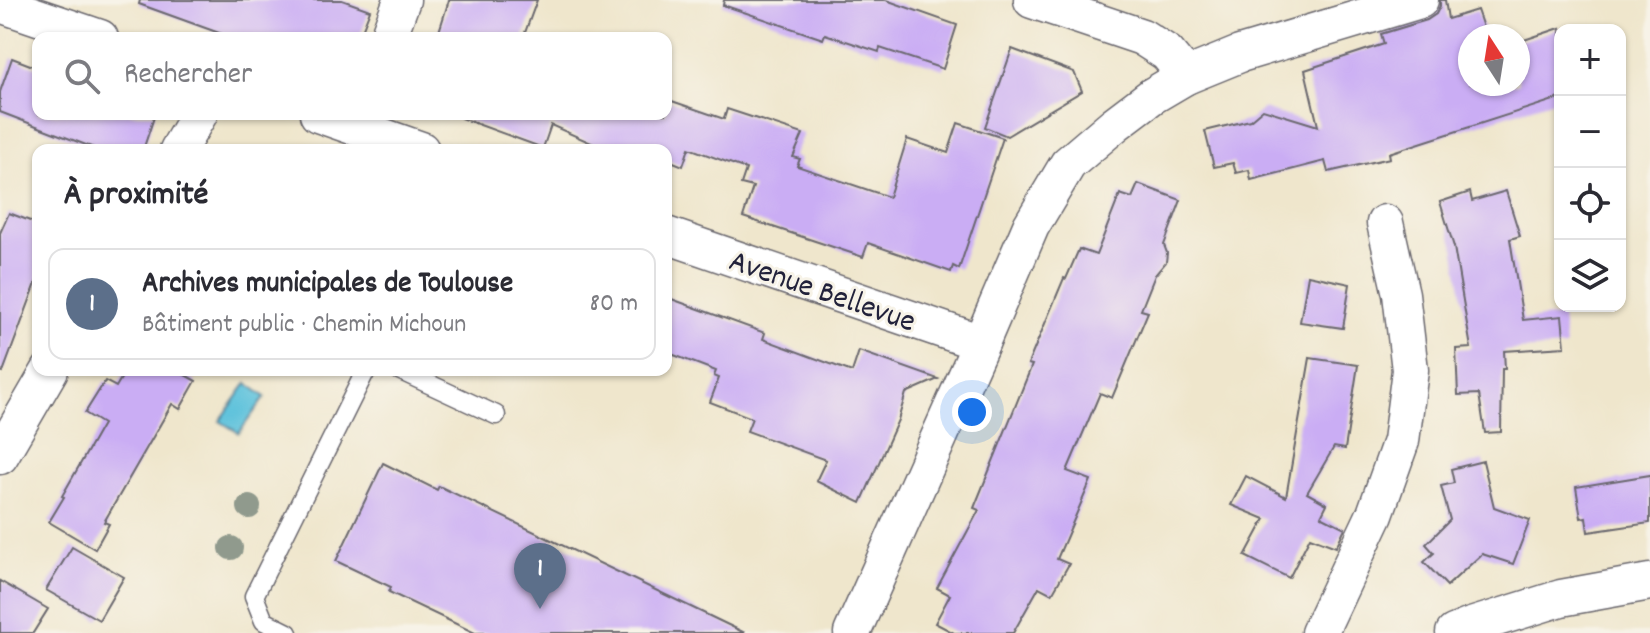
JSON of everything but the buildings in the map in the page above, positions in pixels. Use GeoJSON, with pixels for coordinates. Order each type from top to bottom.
{"type":"FeatureCollection","features":[{"type":"Feature","properties":{"kind":"street"},"geometry":{"type":"LineString","coordinates":[[390,32],[402,0]]}},
{"type":"Feature","properties":{"kind":"street"},"geometry":{"type":"LineString","coordinates":[[1032,0],[1142,37],[1167,53],[1186,76]]}},
{"type":"Feature","properties":{"kind":"street"},"geometry":{"type":"LineString","coordinates":[[852,633],[1031,226],[1068,164],[1152,96],[1186,76],[1240,54],[1420,0]]}},
{"type":"Feature","properties":{"kind":"street"},"geometry":{"type":"LineString","coordinates":[[0,4],[82,32]]}},
{"type":"Feature","properties":{"kind":"street"},"geometry":{"type":"LineString","coordinates":[[182,144],[196,120]]}},
{"type":"Feature","properties":{"kind":"street"},"geometry":{"type":"LineString","coordinates":[[359,121],[408,144]]}},
{"type":"Feature","properties":{"kind":"street"},"geometry":{"type":"LineString","coordinates":[[1319,633],[1375,514],[1401,441],[1410,370],[1401,294],[1385,223]]}},
{"type":"Feature","properties":{"kind":"street","name":"Avenue Bellevue"},"geometry":{"type":"LineString","coordinates":[[672,237],[981,343]]}},
{"type":"Feature","properties":{"kind":"street"},"geometry":{"type":"LineString","coordinates":[[0,456],[47,376]]}},
{"type":"Feature","properties":{"kind":"street"},"geometry":{"type":"LineString","coordinates":[[1454,633],[1561,598],[1650,582]]}},
{"type":"Feature","properties":{"kind":"lane"},"geometry":{"type":"LineString","coordinates":[[288,633],[264,621],[254,596],[363,376]]}},
{"type":"Feature","properties":{"kind":"lane"},"geometry":{"type":"LineString","coordinates":[[412,376],[496,415]]}},
{"type":"Feature","properties":{"kind":"water"},"geometry":{"type":"Polygon","coordinates":[[[247,383],[265,397],[239,433],[220,421],[247,383]]]}},
{"type":"Feature","properties":{"kind":"place","name":"Archives municipales de Toulouse"},"geometry":{"type":"Point","coordinates":[540,609]}}]}
